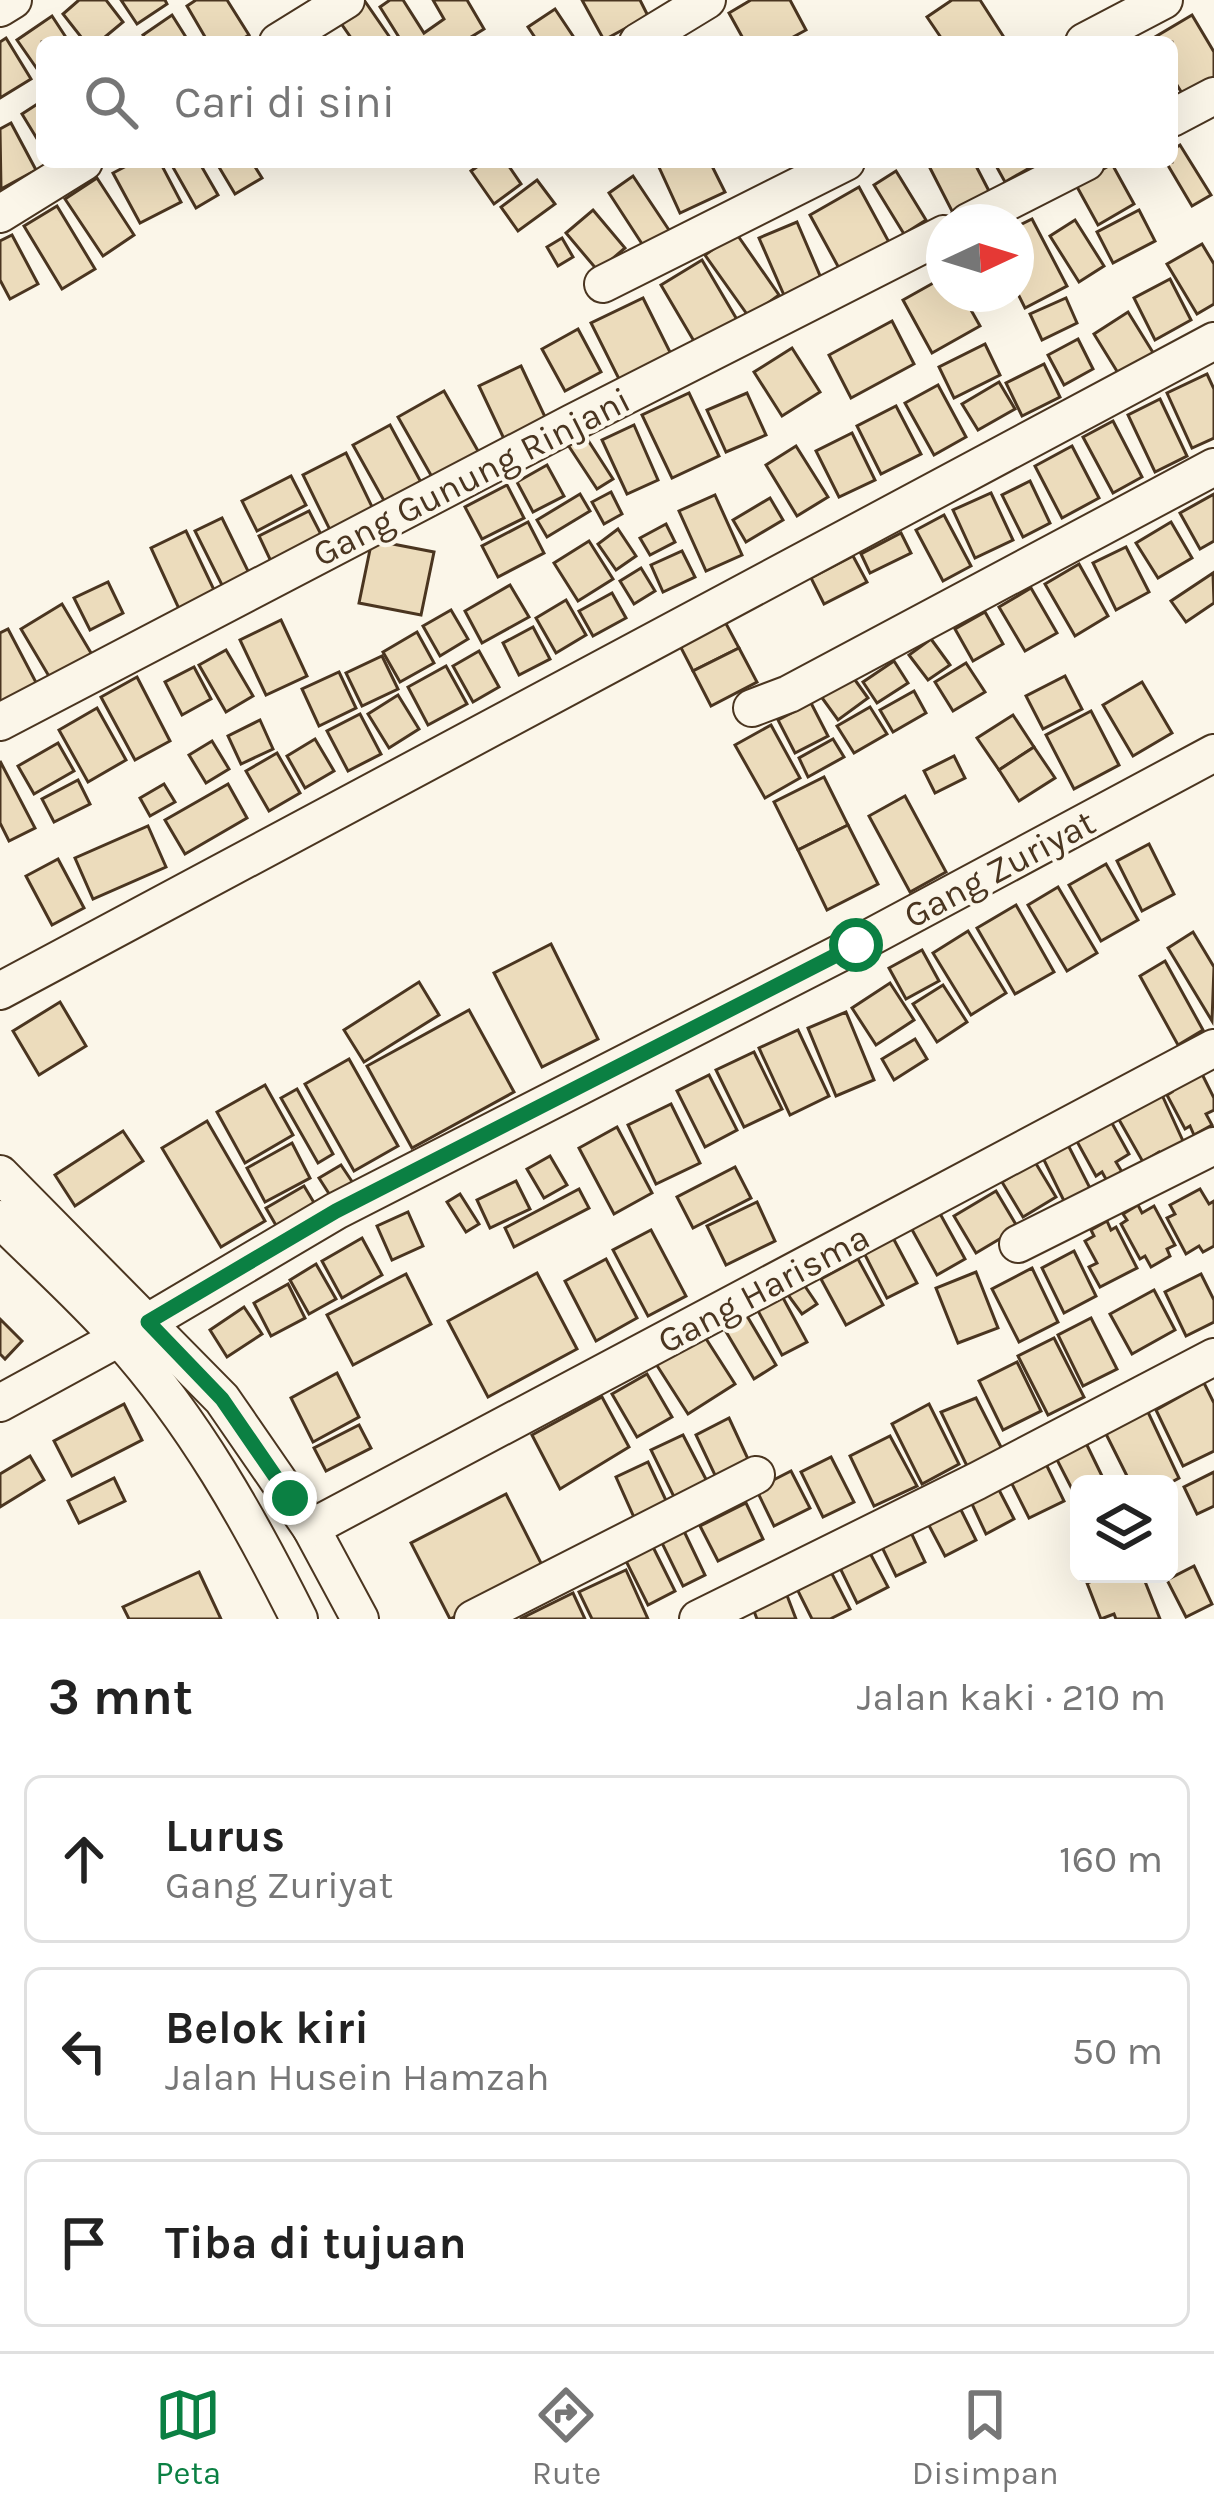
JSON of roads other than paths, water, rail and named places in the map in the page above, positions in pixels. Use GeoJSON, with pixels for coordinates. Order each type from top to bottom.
{"type":"FeatureCollection","features":[{"type":"Feature","properties":{"kind":"street"},"geometry":{"type":"LineString","coordinates":[[0,8],[13,0]]}},
{"type":"Feature","properties":{"kind":"street"},"geometry":{"type":"LineString","coordinates":[[288,36],[346,0]]}},
{"type":"Feature","properties":{"kind":"street"},"geometry":{"type":"LineString","coordinates":[[648,36],[707,0]]}},
{"type":"Feature","properties":{"kind":"street"},"geometry":{"type":"LineString","coordinates":[[1095,36],[1164,0]]}},
{"type":"Feature","properties":{"kind":"street"},"geometry":{"type":"LineString","coordinates":[[1178,115],[1214,97]]}},
{"type":"Feature","properties":{"kind":"street"},"geometry":{"type":"LineString","coordinates":[[0,214],[74,168]]}},
{"type":"Feature","properties":{"kind":"street"},"geometry":{"type":"LineString","coordinates":[[604,284],[834,168]]}},
{"type":"Feature","properties":{"kind":"street"},"geometry":{"type":"LineString","coordinates":[[1003,204],[1074,168]]}},
{"type":"Feature","properties":{"kind":"street","name":"Gang Gunung Rinjani"},"geometry":{"type":"LineString","coordinates":[[0,722],[926,243]]}},
{"type":"Feature","properties":{"kind":"street"},"geometry":{"type":"LineString","coordinates":[[0,991],[1214,341]]}},
{"type":"Feature","properties":{"kind":"street"},"geometry":{"type":"LineString","coordinates":[[752,708],[789,694],[1214,466]]}},
{"type":"Feature","properties":{"kind":"street","name":"Gang Zuriyat"},"geometry":{"type":"LineString","coordinates":[[0,1403],[336,1211],[856,945],[1214,753]]}},
{"type":"Feature","properties":{"kind":"street","name":"Gang Harisma"},"geometry":{"type":"LineString","coordinates":[[311,1528],[1214,1048]]}},
{"type":"Feature","properties":{"kind":"street"},"geometry":{"type":"LineString","coordinates":[[1018,1244],[1214,1146]]}},
{"type":"Feature","properties":{"kind":"street"},"geometry":{"type":"LineString","coordinates":[[0,1174],[134,1330],[240,1504],[299,1619]]}},
{"type":"Feature","properties":{"kind":"street"},"geometry":{"type":"LineString","coordinates":[[0,1219],[222,1399],[311,1528],[360,1619]]}},
{"type":"Feature","properties":{"kind":"street"},"geometry":{"type":"LineString","coordinates":[[698,1619],[1214,1357]]}},
{"type":"Feature","properties":{"kind":"street"},"geometry":{"type":"LineString","coordinates":[[473,1619],[756,1475]]}}]}
